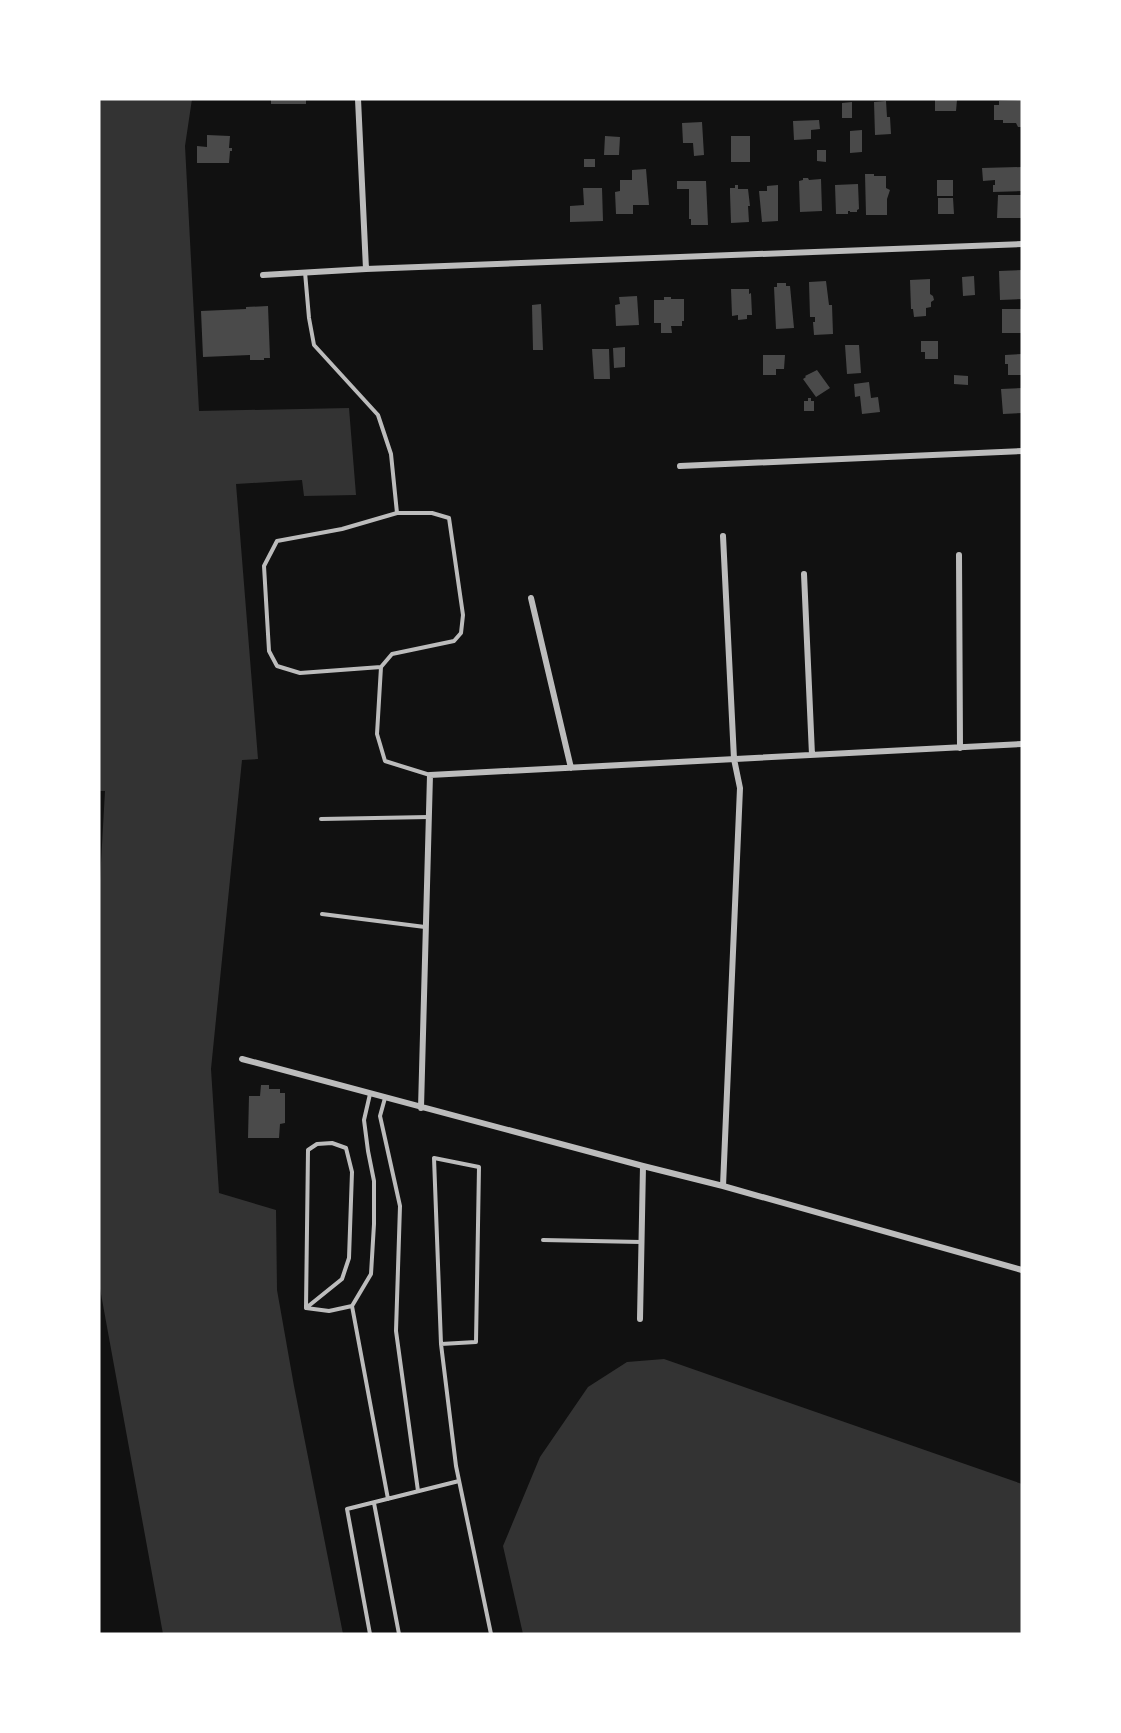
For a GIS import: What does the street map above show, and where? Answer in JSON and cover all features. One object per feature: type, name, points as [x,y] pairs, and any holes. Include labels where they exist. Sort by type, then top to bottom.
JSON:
[{"type":"street","points":[[358,99],[366,269]]},
{"type":"street","points":[[263,276],[366,269],[1022,244]]},
{"type":"street","points":[[680,466],[1022,451]]},
{"type":"street","points":[[723,536],[734,759],[740,788],[723,1186]]},
{"type":"street","points":[[959,555],[960,748]]},
{"type":"street","points":[[804,574],[812,755]]},
{"type":"street","points":[[531,598],[571,768]]},
{"type":"street","points":[[421,1108],[430,776],[1022,744]]},
{"type":"street","points":[[242,1059],[723,1186],[1022,1270]]},
{"type":"street","points":[[640,1319],[643,1166]]},
{"type":"lane","points":[[305,272],[314,345],[378,415],[391,454],[397,513]]},
{"type":"lane","points":[[381,667],[300,673],[277,666],[269,651],[264,566],[277,541],[342,529],[397,513],[432,513],[448,518],[463,615],[462,633],[454,641],[392,654],[381,667],[377,734],[385,761],[430,776]]},
{"type":"lane","points":[[321,819],[429,817]]},
{"type":"lane","points":[[322,914],[426,928]]},
{"type":"lane","points":[[370,1094],[364,1120],[374,1181],[371,1274],[352,1306],[388,1499]]},
{"type":"lane","points":[[385,1098],[380,1116],[400,1206],[396,1331],[418,1491]]},
{"type":"lane","points":[[332,1143],[346,1148],[352,1172],[349,1258],[342,1279],[306,1308],[308,1150],[316,1144],[332,1143]]},
{"type":"lane","points":[[441,1344],[476,1342],[478,1167],[434,1158],[441,1344],[459,1481],[490,1634]]},
{"type":"lane","points":[[543,1240],[641,1242]]},
{"type":"lane","points":[[306,1308],[329,1311],[352,1306]]},
{"type":"lane","points":[[370,1634],[347,1509],[459,1481]]},
{"type":"lane","points":[[374,1503],[399,1634]]},
{"type":"shaded area","points":[[99,99],[192,99],[185,146],[199,411],[349,408],[356,495],[304,496],[302,480],[236,484],[258,759],[242,760],[211,1069],[219,1193],[276,1210],[277,1290],[343,1634],[163,1634],[99,1283],[99,898],[105,791],[99,791]]},
{"type":"shaded area","points":[[664,1359],[1022,1484],[1022,1634],[523,1634],[503,1546],[540,1457],[588,1387],[627,1362]]},
{"type":"building","points":[[271,99],[306,99],[306,104],[271,104]]},
{"type":"building","points":[[935,99],[957,100],[956,111],[935,111]]},
{"type":"building","points":[[1022,100],[1022,127],[1018,127],[1016,123],[994,120],[994,105],[999,105],[999,101]]},
{"type":"building","points":[[886,101],[891,134],[875,135],[874,102]]},
{"type":"building","points":[[852,102],[852,118],[842,118],[842,103]]},
{"type":"building","points":[[819,120],[820,129],[811,130],[811,139],[794,140],[793,121]]},
{"type":"building","points":[[702,122],[704,155],[694,156],[693,143],[683,143],[682,123]]},
{"type":"building","points":[[862,130],[862,152],[850,153],[850,131]]},
{"type":"building","points":[[207,135],[230,136],[229,148],[232,148],[232,151],[230,151],[229,163],[197,163],[197,146],[207,147]]},
{"type":"building","points":[[605,136],[620,137],[619,155],[604,155]]},
{"type":"building","points":[[731,136],[750,136],[750,162],[731,162]]},
{"type":"building","points":[[817,150],[826,150],[826,162],[817,161]]},
{"type":"building","points":[[584,159],[595,159],[595,167],[584,167]]},
{"type":"building","points":[[1022,167],[1022,191],[993,192],[995,180],[983,181],[982,168]]},
{"type":"building","points":[[646,169],[649,205],[633,205],[633,214],[616,214],[615,192],[620,191],[620,180],[632,180],[632,170]]},
{"type":"building","points":[[865,174],[886,176],[886,188],[890,190],[887,199],[887,215],[866,215]]},
{"type":"building","points":[[803,178],[821,179],[822,211],[800,212],[799,181]]},
{"type":"building","points":[[937,180],[953,180],[953,196],[937,196]]},
{"type":"building","points":[[677,181],[706,181],[708,225],[691,225],[689,189],[677,189]]},
{"type":"building","points":[[858,184],[859,209],[857,212],[848,211],[848,214],[836,214],[835,185]]},
{"type":"building","points":[[735,185],[738,185],[738,189],[748,189],[749,222],[731,223],[730,188],[735,188]]},
{"type":"building","points":[[778,185],[778,221],[762,222],[759,191],[767,191],[767,186]]},
{"type":"building","points":[[583,188],[602,188],[603,221],[570,222],[570,206],[584,205]]},
{"type":"building","points":[[998,195],[1022,195],[1022,218],[997,218]]},
{"type":"building","points":[[938,198],[953,198],[954,214],[938,214]]},
{"type":"building","points":[[1022,270],[1022,299],[1000,300],[999,271]]},
{"type":"building","points":[[974,276],[975,295],[963,296],[962,277]]},
{"type":"building","points":[[930,279],[930,294],[934,300],[931,302],[931,307],[926,308],[926,316],[914,317],[913,309],[911,309],[910,280]]},
{"type":"building","points":[[826,281],[829,305],[832,305],[833,334],[814,335],[815,317],[810,317],[809,282]]},
{"type":"building","points":[[777,283],[786,283],[786,286],[790,286],[794,328],[776,329],[774,287],[777,287]]},
{"type":"building","points":[[731,289],[749,289],[752,315],[747,315],[747,319],[738,320],[738,315],[732,316]]},
{"type":"building","points":[[637,296],[639,325],[616,326],[615,305],[620,304],[619,297]]},
{"type":"building","points":[[664,297],[684,299],[684,321],[682,321],[682,326],[671,326],[672,333],[661,333],[661,323],[654,323],[654,300],[664,300]]},
{"type":"building","points":[[541,304],[543,350],[533,350],[532,305]]},
{"type":"building","points":[[268,306],[270,358],[250,360],[250,355],[203,357],[201,311]]},
{"type":"building","points":[[1002,309],[1022,309],[1022,333],[1002,333]]},
{"type":"building","points":[[921,341],[938,341],[938,359],[925,359],[925,352],[921,352]]},
{"type":"building","points":[[845,345],[859,345],[861,373],[847,374]]},
{"type":"building","points":[[625,347],[625,367],[614,368],[613,348]]},
{"type":"building","points":[[592,349],[609,349],[610,379],[594,379]]},
{"type":"building","points":[[1022,354],[1022,375],[1008,375],[1005,355]]},
{"type":"building","points":[[763,355],[785,355],[784,369],[776,369],[776,375],[763,375]]},
{"type":"building","points":[[817,370],[830,388],[816,397],[803,379]]},
{"type":"building","points":[[954,375],[968,376],[968,385],[954,384]]},
{"type":"building","points":[[869,382],[871,398],[878,397],[880,412],[862,414],[860,396],[855,397],[854,384]]},
{"type":"building","points":[[1022,388],[1022,413],[1003,414],[1001,389]]},
{"type":"building","points":[[808,398],[814,401],[814,411],[804,411],[804,401],[808,401]]},
{"type":"building","points":[[261,1085],[269,1085],[269,1089],[280,1089],[280,1093],[285,1093],[285,1123],[280,1124],[279,1138],[248,1138],[249,1096],[260,1096]]}]
